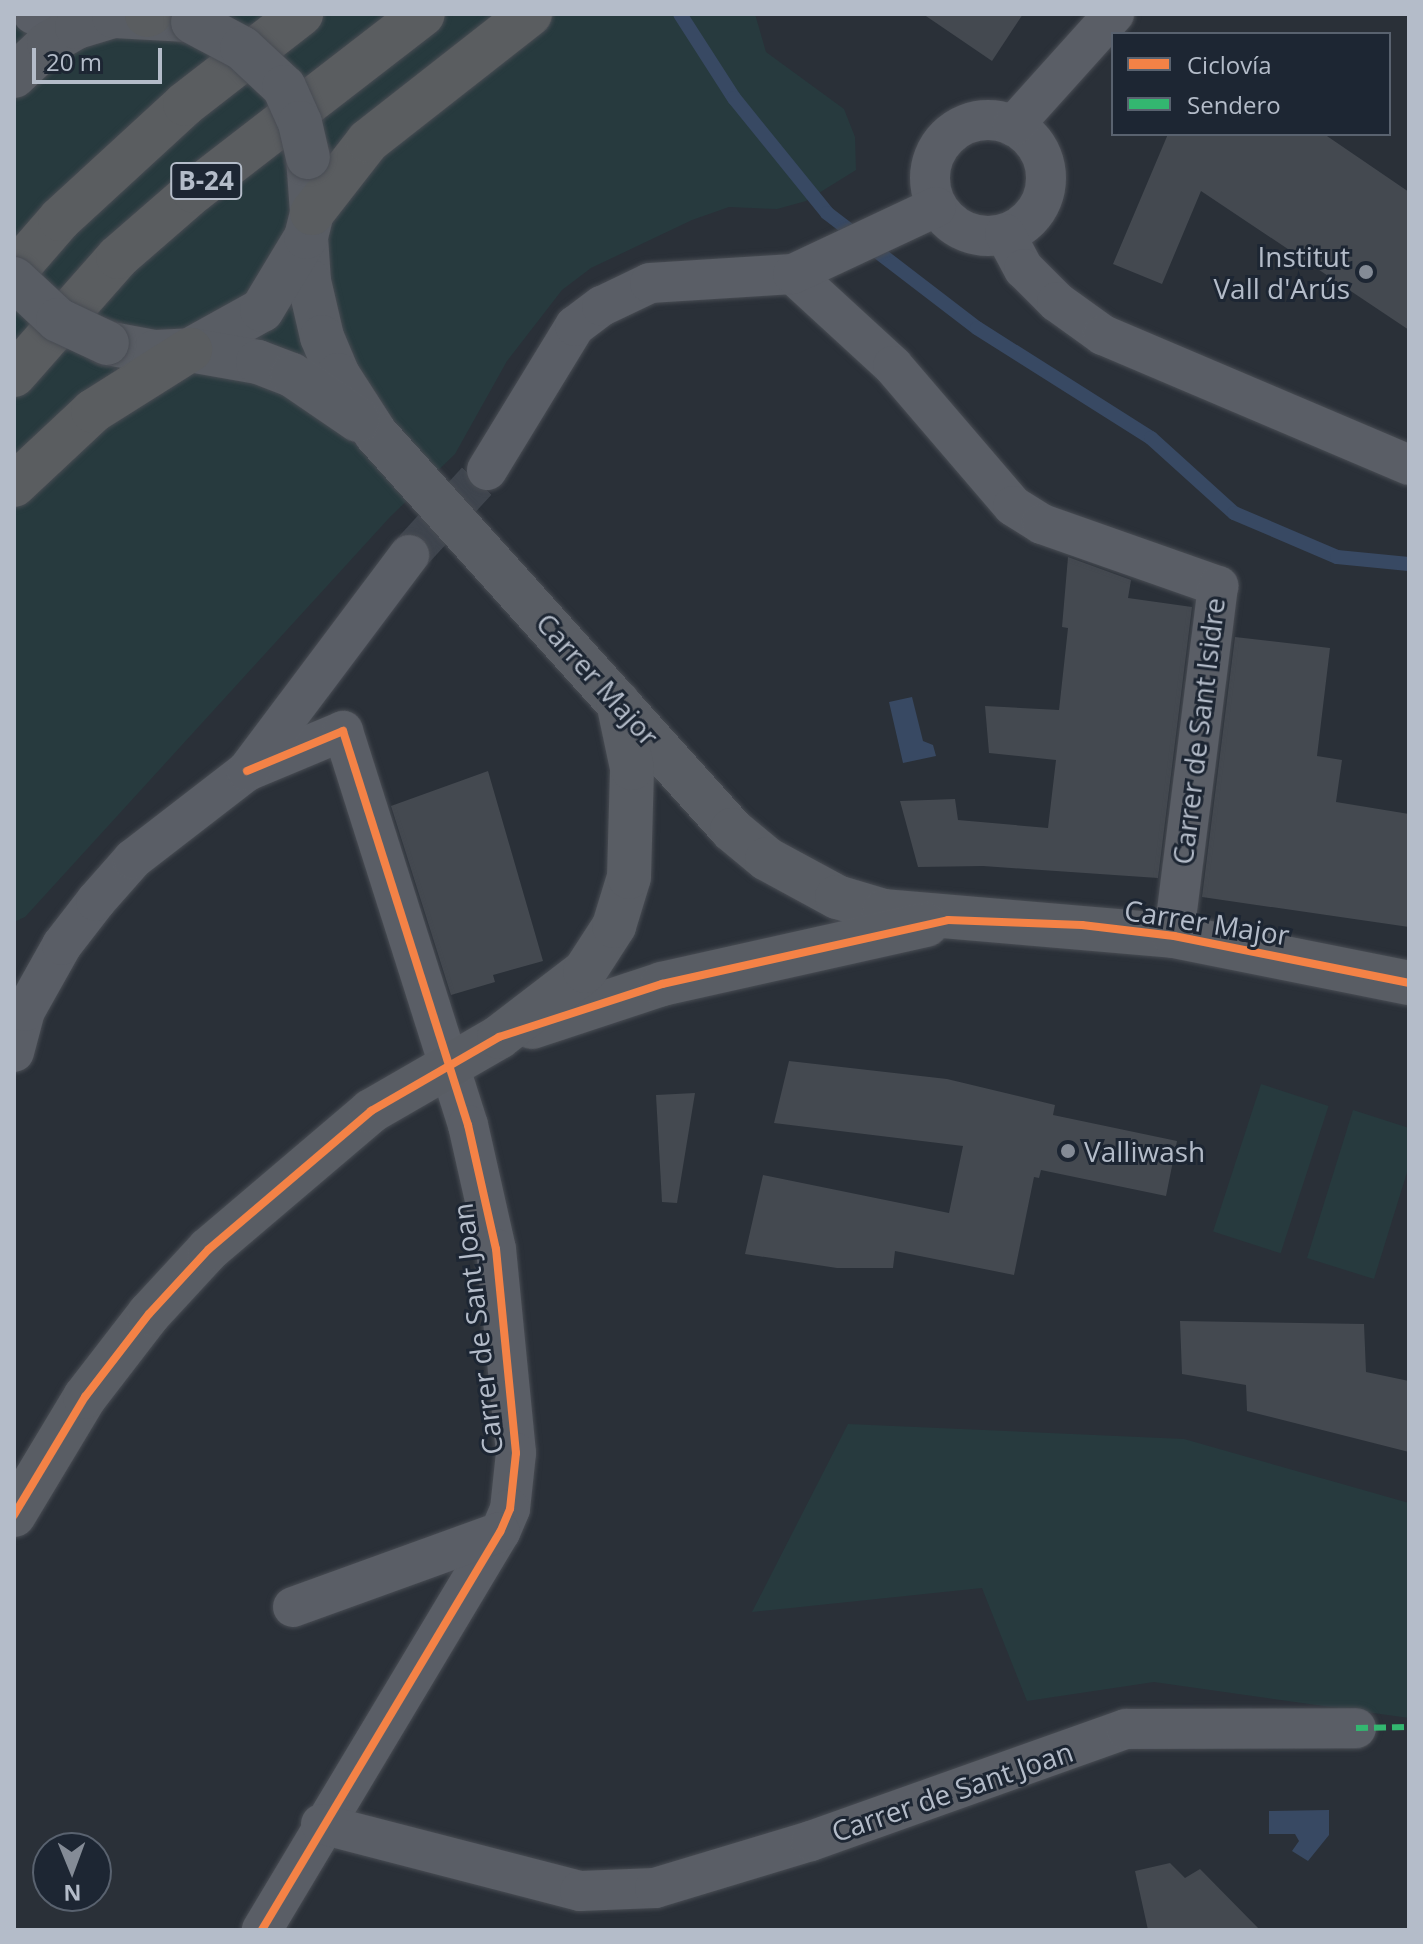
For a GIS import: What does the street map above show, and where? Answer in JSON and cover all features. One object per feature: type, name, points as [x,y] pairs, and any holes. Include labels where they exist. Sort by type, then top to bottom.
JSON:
[{"type":"highway","name":"B-24","points":[[14,272],[60,219],[185,104],[301,14]]},
{"type":"highway","name":"B-24","points":[[14,375],[129,248],[423,14]]},
{"type":"highway","points":[[309,225],[368,141],[530,14]]},
{"type":"highway","points":[[14,485],[93,411],[190,350]]},
{"type":"street","points":[[33,14],[77,27]]},
{"type":"street","points":[[1013,126],[1114,14]]},
{"type":"street","name":"Carrer Major","points":[[14,76],[49,43],[77,27],[114,16],[148,15],[193,22],[242,48],[284,87],[300,123],[308,157],[309,281],[322,337],[338,375],[376,434],[732,830],[767,859],[837,897],[884,911],[948,920],[1082,925],[1174,936],[1409,983]]},
{"type":"street","points":[[487,470],[575,326],[602,306],[650,283],[804,270],[919,215],[962,232],[1005,234],[1025,223],[1044,193],[1046,170],[1039,151],[1013,126],[980,120],[960,126],[938,147],[919,215]]},
{"type":"street","points":[[190,350],[262,310],[309,225]]},
{"type":"street","points":[[1005,234],[1024,269],[1057,302],[1103,335],[1409,465]]},
{"type":"street","name":"Carrer de Sant Isidre","points":[[804,270],[893,366],[1013,506],[1042,524],[1218,586],[1174,936]]},
{"type":"street","name":"Carrer Major","points":[[14,279],[58,320],[107,343],[155,352],[190,350],[258,362],[292,375],[376,434]]},
{"type":"street","points":[[14,1052],[40,985],[62,945],[96,901],[133,859],[247,771],[409,555]]},
{"type":"street","points":[[14,1515],[85,1397],[149,1314],[209,1249],[371,1111],[499,1037],[585,971],[604,946],[623,902],[634,805],[618,700]]},
{"type":"street","name":"Carrer de Sant Joan","points":[[247,771],[343,731],[450,1063],[496,1249],[516,1453],[510,1509],[500,1532],[321,1824],[262,1930]]},
{"type":"street","points":[[499,1037],[662,984],[948,920]]},
{"type":"street","points":[[293,1607],[500,1532]]},
{"type":"street","name":"Carrer de Sant Joan","points":[[321,1824],[580,1891],[655,1888],[811,1841],[1126,1729],[1356,1728]]},
{"type":"green space","points":[[14,14],[755,14],[766,52],[844,109],[855,137],[856,170],[806,201],[777,209],[729,207],[692,220],[591,268],[562,290],[507,361],[455,454],[390,517],[25,917],[14,922]]},
{"type":"green space","points":[[1261,1084],[1329,1106],[1281,1253],[1213,1231]]},
{"type":"green space","points":[[1353,1110],[1409,1128],[1409,1166],[1374,1279],[1307,1258]]},
{"type":"green space","points":[[848,1424],[1184,1439],[1409,1503],[1409,1718],[1154,1682],[1027,1701],[982,1588],[752,1612]]},
{"type":"water","points":[[912,697],[923,741],[933,745],[936,756],[903,763],[889,702]]},
{"type":"water","points":[[1329,1810],[1329,1835],[1308,1861],[1292,1851],[1299,1841],[1295,1834],[1269,1834],[1269,1811]]},
{"type":"building","points":[[923,14],[1023,14],[992,61]]},
{"type":"building","name":"Institut Vall d'Arús","points":[[1167,136],[1327,136],[1409,192],[1409,330],[1201,191],[1162,284],[1113,264]]},
{"type":"building","points":[[1068,557],[1131,580],[1128,598],[1192,607],[1158,878],[983,866],[918,867],[900,801],[955,799],[958,820],[1048,828],[1056,760],[989,753],[985,706],[1059,710],[1068,628],[1062,627]]},
{"type":"building","points":[[1235,637],[1330,648],[1317,756],[1342,760],[1336,802],[1409,814],[1409,927],[1202,897]]},
{"type":"building","points":[[488,771],[543,961],[493,975],[495,982],[451,995],[391,806]]},
{"type":"building","points":[[789,1061],[947,1079],[1055,1105],[1053,1115],[1177,1141],[1166,1196],[1041,1170],[1039,1178],[1034,1177],[1014,1275],[895,1251],[893,1268],[837,1268],[745,1254],[763,1175],[949,1213],[963,1146],[774,1123]]},
{"type":"building","points":[[695,1093],[677,1203],[662,1202],[656,1095]]},
{"type":"building","points":[[1180,1321],[1364,1324],[1366,1372],[1409,1381],[1409,1452],[1247,1411],[1246,1385],[1182,1374]]},
{"type":"building","points":[[1170,1863],[1185,1878],[1200,1869],[1260,1930],[1148,1930],[1135,1871]]},
{"type":"waterway","points":[[680,14],[734,98],[827,213],[977,328],[1151,438],[1234,513],[1337,557],[1409,564]]},
{"type":"tunnel","points":[[409,555],[487,470]]},
{"type":"marked path","points":[[1356,1728],[1409,1727]]},
{"type":"cycle path","points":[[247,771],[343,731],[468,1125],[496,1249],[516,1453],[510,1509],[500,1532],[262,1930]]},
{"type":"cycle path","points":[[14,1515],[85,1397],[149,1314],[209,1249],[371,1111],[499,1037],[662,984],[948,920],[1082,925],[1174,936],[1409,983]]},
{"type":"place","name":"Institut Vall d'Arús","points":[[1366,272]]},
{"type":"place","name":"Valliwash","points":[[1068,1151]]}]
